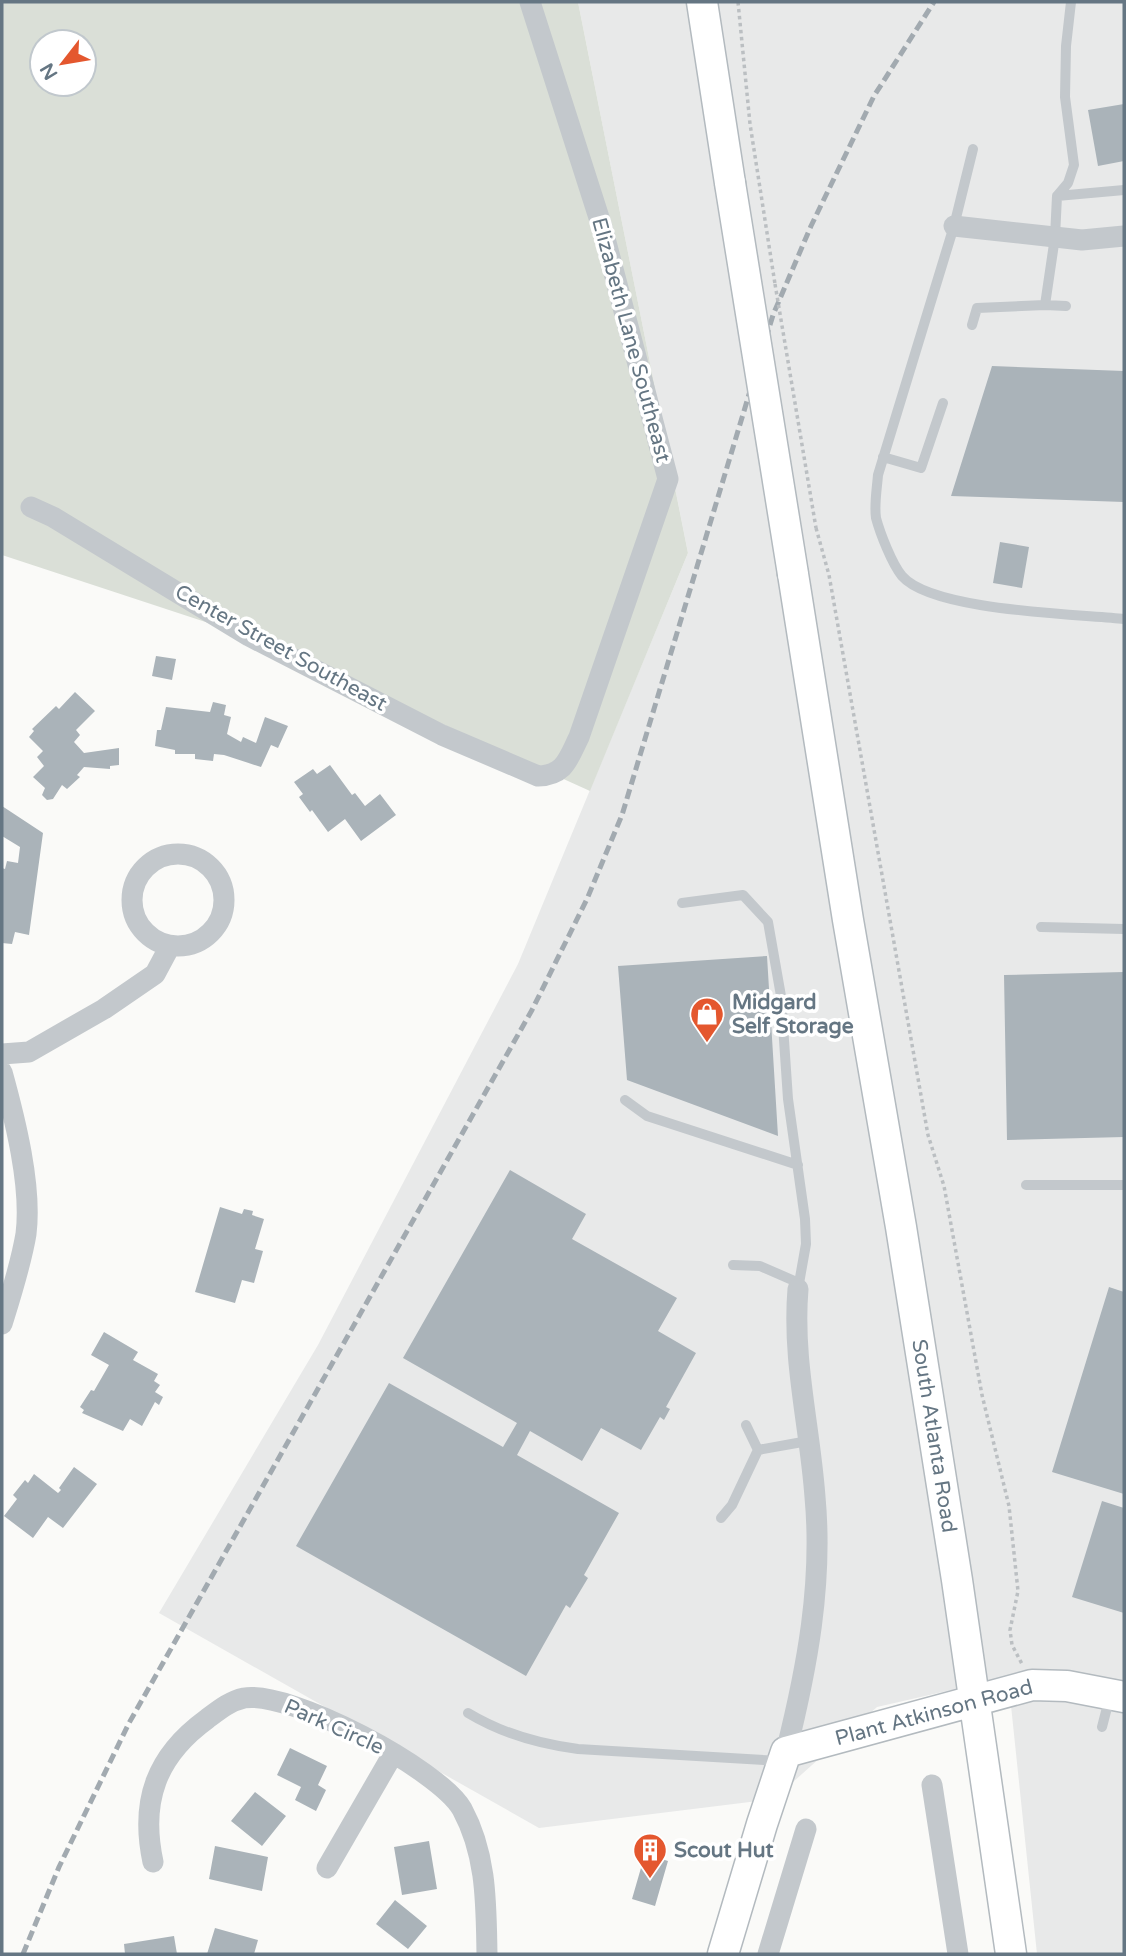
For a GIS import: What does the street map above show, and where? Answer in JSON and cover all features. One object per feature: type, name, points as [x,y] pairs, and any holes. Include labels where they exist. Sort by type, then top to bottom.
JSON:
[{"type":"main road","name":"South Atlanta Road","points":[[702,2],[848,920],[901,1227],[1012,1954]]},
{"type":"main road","name":"Plant Atkinson Road","points":[[785,1757],[1032,1685],[1067,1686],[1117,1695]]},
{"type":"main road","points":[[723,1954],[761,1824],[785,1757]]},
{"type":"street","name":"Elizabeth Lane Southeast","points":[[530,2],[602,227],[668,479],[579,737],[559,771],[550,776],[538,776]]},
{"type":"street","points":[[954,226],[1082,240],[1124,236]]},
{"type":"street","name":"Center Street Southeast","points":[[31,507],[53,517],[249,636],[442,735],[538,776]]},
{"type":"street","points":[[190,856],[209,867],[220,882],[223,893],[222,911],[214,929],[204,938],[181,946],[170,946],[156,940],[139,925],[132,901],[135,883],[147,866],[162,857],[190,856]]},
{"type":"street","points":[[2,1054],[29,1052],[104,1009],[155,974],[170,946]]},
{"type":"street","points":[[2,1072],[14,1118],[23,1175],[26,1233],[2,1324]]},
{"type":"street","points":[[785,1757],[806,1665],[816,1585],[818,1536],[797,1354],[795,1320],[799,1286]]},
{"type":"street","name":"Park Circle","points":[[153,1862],[147,1835],[148,1815],[163,1765],[175,1747],[191,1730],[228,1704],[246,1698],[269,1699],[363,1735],[444,1787],[460,1807],[482,1859],[486,1954]]},
{"type":"street","points":[[327,1868],[393,1754]]},
{"type":"street","points":[[932,1785],[958,1954]]},
{"type":"street","points":[[768,1954],[806,1829]]},
{"type":"lane","points":[[1045,305],[1055,237],[1057,195],[1068,183],[1074,165],[1065,97],[1066,46],[1071,2]]},
{"type":"lane","points":[[973,149],[954,226],[878,475],[876,516],[886,545],[903,577],[932,594],[962,603],[1124,619]]},
{"type":"lane","points":[[1057,195],[1124,190]]},
{"type":"lane","points":[[972,325],[977,307],[1066,306]]},
{"type":"lane","points":[[883,457],[921,468],[943,402]]},
{"type":"lane","points":[[682,903],[743,895],[768,922],[780,996],[788,1099],[806,1244],[799,1286],[760,1266],[733,1265]]},
{"type":"lane","points":[[1041,927],[1124,929]]},
{"type":"lane","points":[[625,1100],[647,1116],[798,1165]]},
{"type":"lane","points":[[1026,1185],[1124,1185]]},
{"type":"lane","points":[[746,1425],[758,1450]]},
{"type":"lane","points":[[758,1450],[808,1441]]},
{"type":"lane","points":[[721,1518],[732,1505],[758,1450]]},
{"type":"lane","points":[[1102,1727],[1117,1695]]},
{"type":"lane","points":[[468,1713],[489,1726],[545,1745],[578,1749],[785,1757]]},
{"type":"path","points":[[738,2],[750,124],[816,528],[829,575],[928,1135],[944,1186],[982,1395],[1009,1506],[1018,1591],[1010,1630],[1013,1645],[1032,1685]]},
{"type":"shaded area","points":[[2,2],[578,2],[688,553],[590,791],[248,636],[2,555]]},
{"type":"shaded area","points":[[578,2],[1124,2],[1124,1954],[1037,1954],[1008,1677],[877,1707],[774,1799],[539,1828],[159,1613],[318,1345],[518,964],[688,553]]},
{"type":"building","points":[[1124,104],[1124,161],[1098,166],[1088,110]]},
{"type":"building","points":[[992,366],[1124,371],[1124,502],[951,496]]},
{"type":"building","points":[[1000,542],[1029,547],[1022,588],[993,583]]},
{"type":"building","points":[[156,656],[176,659],[172,680],[152,676]]},
{"type":"building","points":[[75,692],[95,711],[76,730],[80,735],[74,742],[84,753],[119,748],[119,765],[110,766],[110,769],[84,767],[77,775],[80,777],[67,789],[62,785],[53,799],[47,800],[42,795],[45,788],[33,777],[44,766],[37,757],[43,751],[29,737],[34,731],[32,729],[56,706],[59,709]]},
{"type":"building","points":[[213,702],[226,705],[224,715],[231,717],[227,734],[241,742],[243,737],[256,743],[265,717],[288,726],[278,748],[271,745],[261,767],[224,755],[214,754],[213,761],[195,759],[195,754],[175,754],[175,750],[155,746],[157,730],[161,730],[166,707],[210,712]]},
{"type":"building","points":[[330,765],[352,795],[355,793],[365,806],[380,794],[396,815],[361,841],[345,819],[328,832],[299,797],[303,794],[294,782],[313,769],[317,774]]},
{"type":"building","points":[[2,806],[43,833],[29,935],[15,932],[12,944],[2,943],[2,868],[5,869],[7,861],[18,863],[20,847],[2,836]]},
{"type":"building","points":[[767,956],[778,1136],[627,1080],[618,966]]},
{"type":"building","points":[[1124,972],[1124,1137],[1007,1140],[1004,975]]},
{"type":"building","points":[[510,1170],[586,1214],[572,1239],[677,1298],[658,1331],[696,1353],[666,1407],[670,1409],[664,1420],[660,1417],[641,1450],[601,1428],[582,1461],[530,1431],[517,1455],[619,1513],[584,1575],[588,1578],[570,1608],[566,1605],[526,1676],[296,1546],[389,1383],[503,1447],[517,1423],[403,1358]]},
{"type":"building","points":[[220,1207],[242,1214],[244,1209],[253,1211],[252,1215],[264,1219],[255,1249],[263,1251],[254,1283],[242,1280],[235,1303],[195,1292]]},
{"type":"building","points":[[1109,1287],[1124,1292],[1124,1494],[1052,1472]]},
{"type":"building","points":[[104,1332],[138,1352],[133,1360],[158,1374],[154,1381],[160,1385],[155,1392],[163,1397],[159,1405],[155,1402],[142,1426],[130,1419],[123,1431],[82,1413],[84,1410],[80,1407],[91,1390],[94,1391],[109,1365],[91,1355]]},
{"type":"building","points":[[74,1467],[97,1484],[63,1528],[48,1517],[33,1538],[4,1516],[17,1499],[13,1495],[25,1480],[28,1483],[34,1474],[58,1493]]},
{"type":"building","points":[[1102,1501],[1124,1508],[1124,1613],[1072,1597]]},
{"type":"building","points":[[290,1748],[327,1766],[318,1785],[326,1790],[316,1811],[295,1800],[301,1787],[277,1775]]},
{"type":"building","points":[[255,1792],[286,1816],[262,1846],[231,1821]]},
{"type":"building","points":[[429,1841],[437,1889],[402,1895],[394,1847]]},
{"type":"building","points":[[215,1846],[268,1857],[262,1891],[209,1879]]},
{"type":"building","name":"Scout Hut","points":[[645,1854],[668,1861],[655,1906],[632,1899]]},
{"type":"building","points":[[395,1900],[427,1926],[408,1949],[376,1924]]},
{"type":"building","points":[[215,1928],[258,1940],[254,1954],[207,1954]]},
{"type":"building","points":[[174,1936],[177,1954],[125,1954],[124,1944]]},
{"type":"railway","points":[[23,1954],[59,1867],[129,1723],[532,1010],[587,899],[622,815],[773,315],[811,226],[874,96],[934,2]]},
{"type":"place","name":"Midgard Self Storage","points":[[707,1044]]},
{"type":"place","name":"Scout Hut","points":[[650,1880]]}]
